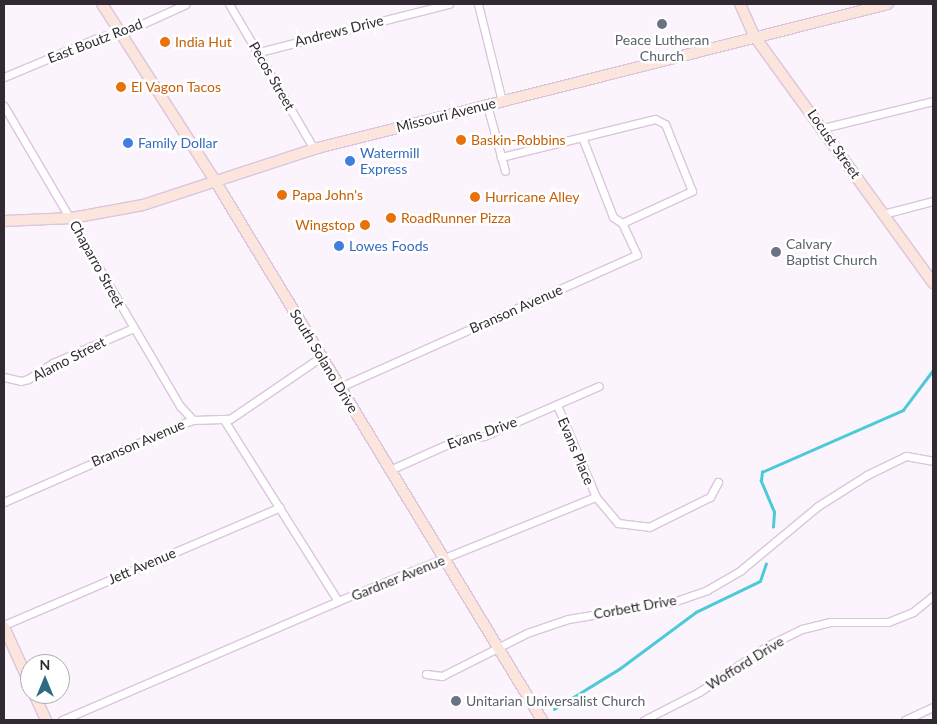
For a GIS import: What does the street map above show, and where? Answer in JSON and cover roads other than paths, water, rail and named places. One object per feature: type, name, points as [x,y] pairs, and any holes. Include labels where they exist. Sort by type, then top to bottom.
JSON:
[{"type":"street","name":"South Solano Drive","points":[[102,4],[214,179],[321,357],[392,469],[443,560],[499,646],[542,720]]},
{"type":"street","name":"East Boutz Road","points":[[4,77],[102,36],[120,34],[186,4]]},
{"type":"street","name":"Pecos Street","points":[[229,4],[259,52],[314,149]]},
{"type":"street","name":"Andrews Drive","points":[[259,52],[449,4]]},
{"type":"street","points":[[478,4],[502,101]]},
{"type":"street","name":"Locust Street","points":[[740,4],[755,37],[823,128],[933,282]]},
{"type":"street","name":"Missouri Avenue","points":[[4,221],[72,218],[143,205],[214,179],[314,149],[888,4]]},
{"type":"street","points":[[823,128],[933,101]]},
{"type":"street","points":[[487,105],[505,171]]},
{"type":"street","name":"Chaparro Street","points":[[4,106],[72,218],[133,328],[180,406],[193,420]]},
{"type":"street","points":[[501,157],[582,137],[655,119],[665,124],[692,191],[622,222],[613,217],[582,137]]},
{"type":"street","points":[[884,214],[933,201]]},
{"type":"street","name":"Branson Avenue","points":[[340,387],[636,255],[622,222]]},
{"type":"street","name":"Alamo Street","points":[[4,377],[20,381],[28,379],[53,363],[133,328]]},
{"type":"street","name":"Branson Avenue","points":[[4,502],[193,420],[224,420],[237,416],[304,366],[321,357]]},
{"type":"street","name":"Evans Drive","points":[[392,469],[459,439],[484,436],[599,386]]},
{"type":"street","name":"Evans Place","points":[[557,405],[596,497]]},
{"type":"street","points":[[224,420],[338,601]]},
{"type":"street","name":"Corbett Drive","points":[[426,674],[442,676],[499,646],[568,619],[673,602],[706,590],[741,570],[818,506],[867,475],[906,456],[933,461]]},
{"type":"street","points":[[596,497],[618,523],[649,527],[710,497],[718,482]]},
{"type":"street","name":"Gardner Avenue","points":[[62,720],[338,601],[596,497]]},
{"type":"street","name":"Jett Avenue","points":[[4,626],[280,508]]},
{"type":"street","name":"Wofford Drive","points":[[644,720],[699,692],[767,646],[802,629],[830,622],[888,622],[913,612],[933,596]]},
{"type":"street","points":[[4,626],[20,662]]},
{"type":"street","points":[[39,704],[46,720]]},
{"type":"street","points":[[905,720],[933,707]]},
{"type":"waterway","points":[[773,527],[774,512],[761,481],[762,472],[903,410],[933,370]]},
{"type":"waterway","points":[[554,709],[619,669],[696,612],[760,581],[766,564]]},
{"type":"place","name":"Peace Lutheran Church","points":[[662,24]]},
{"type":"place","name":"India Hut","points":[[165,42]]},
{"type":"place","name":"El Vagon Tacos","points":[[121,87]]},
{"type":"place","name":"Baskin-Robbins","points":[[461,140]]},
{"type":"place","name":"Family Dollar","points":[[128,143]]},
{"type":"place","name":"Watermill Express","points":[[350,161]]},
{"type":"place","name":"Papa John's","points":[[282,195]]},
{"type":"place","name":"Hurricane Alley","points":[[475,197]]},
{"type":"place","name":"RoadRunner Pizza","points":[[391,218]]},
{"type":"place","name":"Wingstop","points":[[365,225]]},
{"type":"place","name":"Lowes Foods","points":[[339,246]]},
{"type":"place","name":"Calvary Baptist Church","points":[[776,252]]},
{"type":"place","name":"Unitarian Universalist Church","points":[[456,701]]}]
